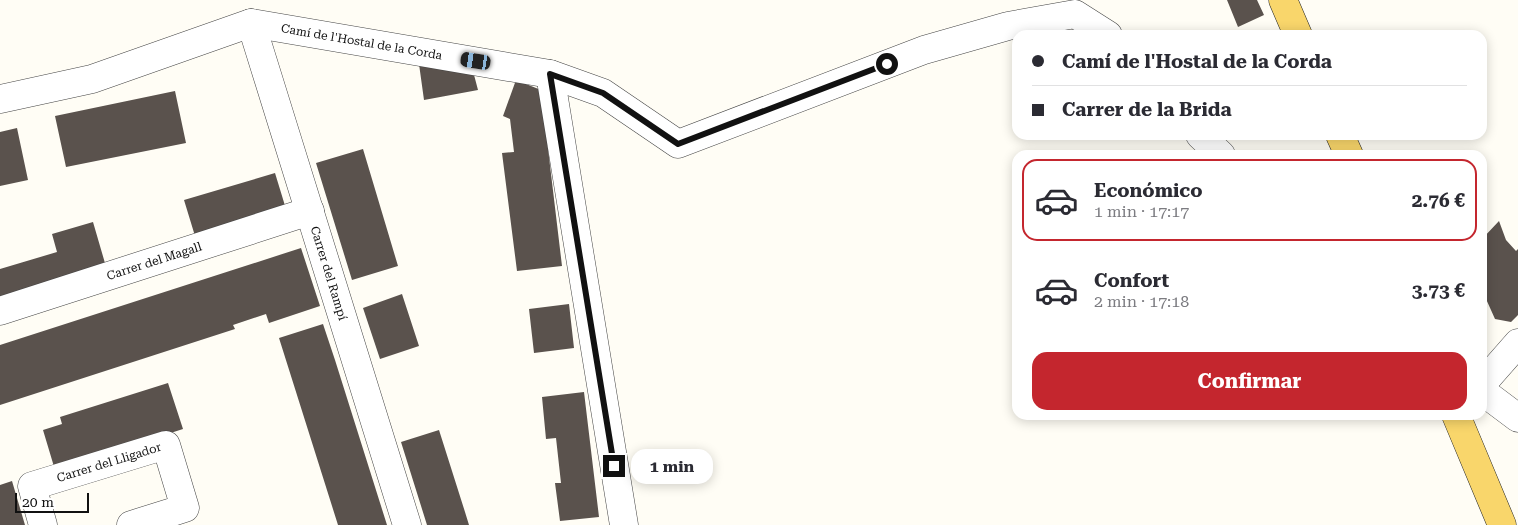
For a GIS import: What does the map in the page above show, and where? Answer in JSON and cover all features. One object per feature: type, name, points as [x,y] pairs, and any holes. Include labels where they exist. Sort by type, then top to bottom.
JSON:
[{"type":"main road","points":[[1283,0],[1296,30]]},
{"type":"main road","points":[[1458,420],[1502,525]]},
{"type":"street","name":"Camí de l'Hostal de la Corda","points":[[0,99],[92,79],[252,23],[550,74],[603,93],[678,144],[924,50],[1008,26],[1075,14],[1100,30]]},
{"type":"street","name":"Carrer del Rampí","points":[[252,23],[407,525]]},
{"type":"street","points":[[550,74],[624,525]]},
{"type":"street","points":[[1206,140],[1216,150]]},
{"type":"street","name":"Carrer del Magall","points":[[0,311],[310,211]]},
{"type":"street","points":[[1487,378],[1518,343]]},
{"type":"street","points":[[1487,395],[1518,418]]},
{"type":"street","name":"Carrer del Lligador","points":[[44,525],[32,486],[166,445],[185,508],[131,525]]},
{"type":"building","points":[[1227,0],[1257,0],[1264,15],[1238,27]]},
{"type":"building","points":[[419,64],[473,71],[478,90],[424,100]]},
{"type":"building","points":[[516,80],[541,90],[562,266],[517,271],[502,153],[514,152],[510,119],[503,116]]},
{"type":"building","points":[[175,91],[186,143],[66,167],[55,116]]},
{"type":"building","points":[[17,128],[28,180],[0,186],[0,132]]},
{"type":"building","points":[[363,149],[398,266],[352,280],[316,163]]},
{"type":"building","points":[[275,173],[286,209],[195,236],[184,200]]},
{"type":"building","points":[[1499,221],[1506,240],[1516,251],[1518,249],[1518,315],[1511,322],[1495,319],[1487,301],[1487,234]]},
{"type":"building","points":[[93,222],[107,270],[0,301],[0,269],[57,252],[52,234]]},
{"type":"building","points":[[301,248],[320,306],[269,323],[266,314],[233,325],[235,329],[0,405],[0,345]]},
{"type":"building","points":[[402,294],[419,346],[380,359],[363,308]]},
{"type":"building","points":[[569,304],[574,348],[534,353],[529,309]]},
{"type":"building","points":[[323,324],[387,525],[338,525],[279,338]]},
{"type":"building","points":[[168,383],[183,429],[55,470],[43,430],[62,424],[60,417]]},
{"type":"building","points":[[584,392],[599,517],[560,521],[555,483],[561,483],[556,438],[546,439],[542,397]]},
{"type":"building","points":[[439,430],[469,525],[427,525],[401,442]]},
{"type":"building","points":[[12,481],[25,525],[0,525],[0,485]]},
{"type":"route","points":[[614,466],[550,74],[603,93],[678,144],[887,64]]}]
